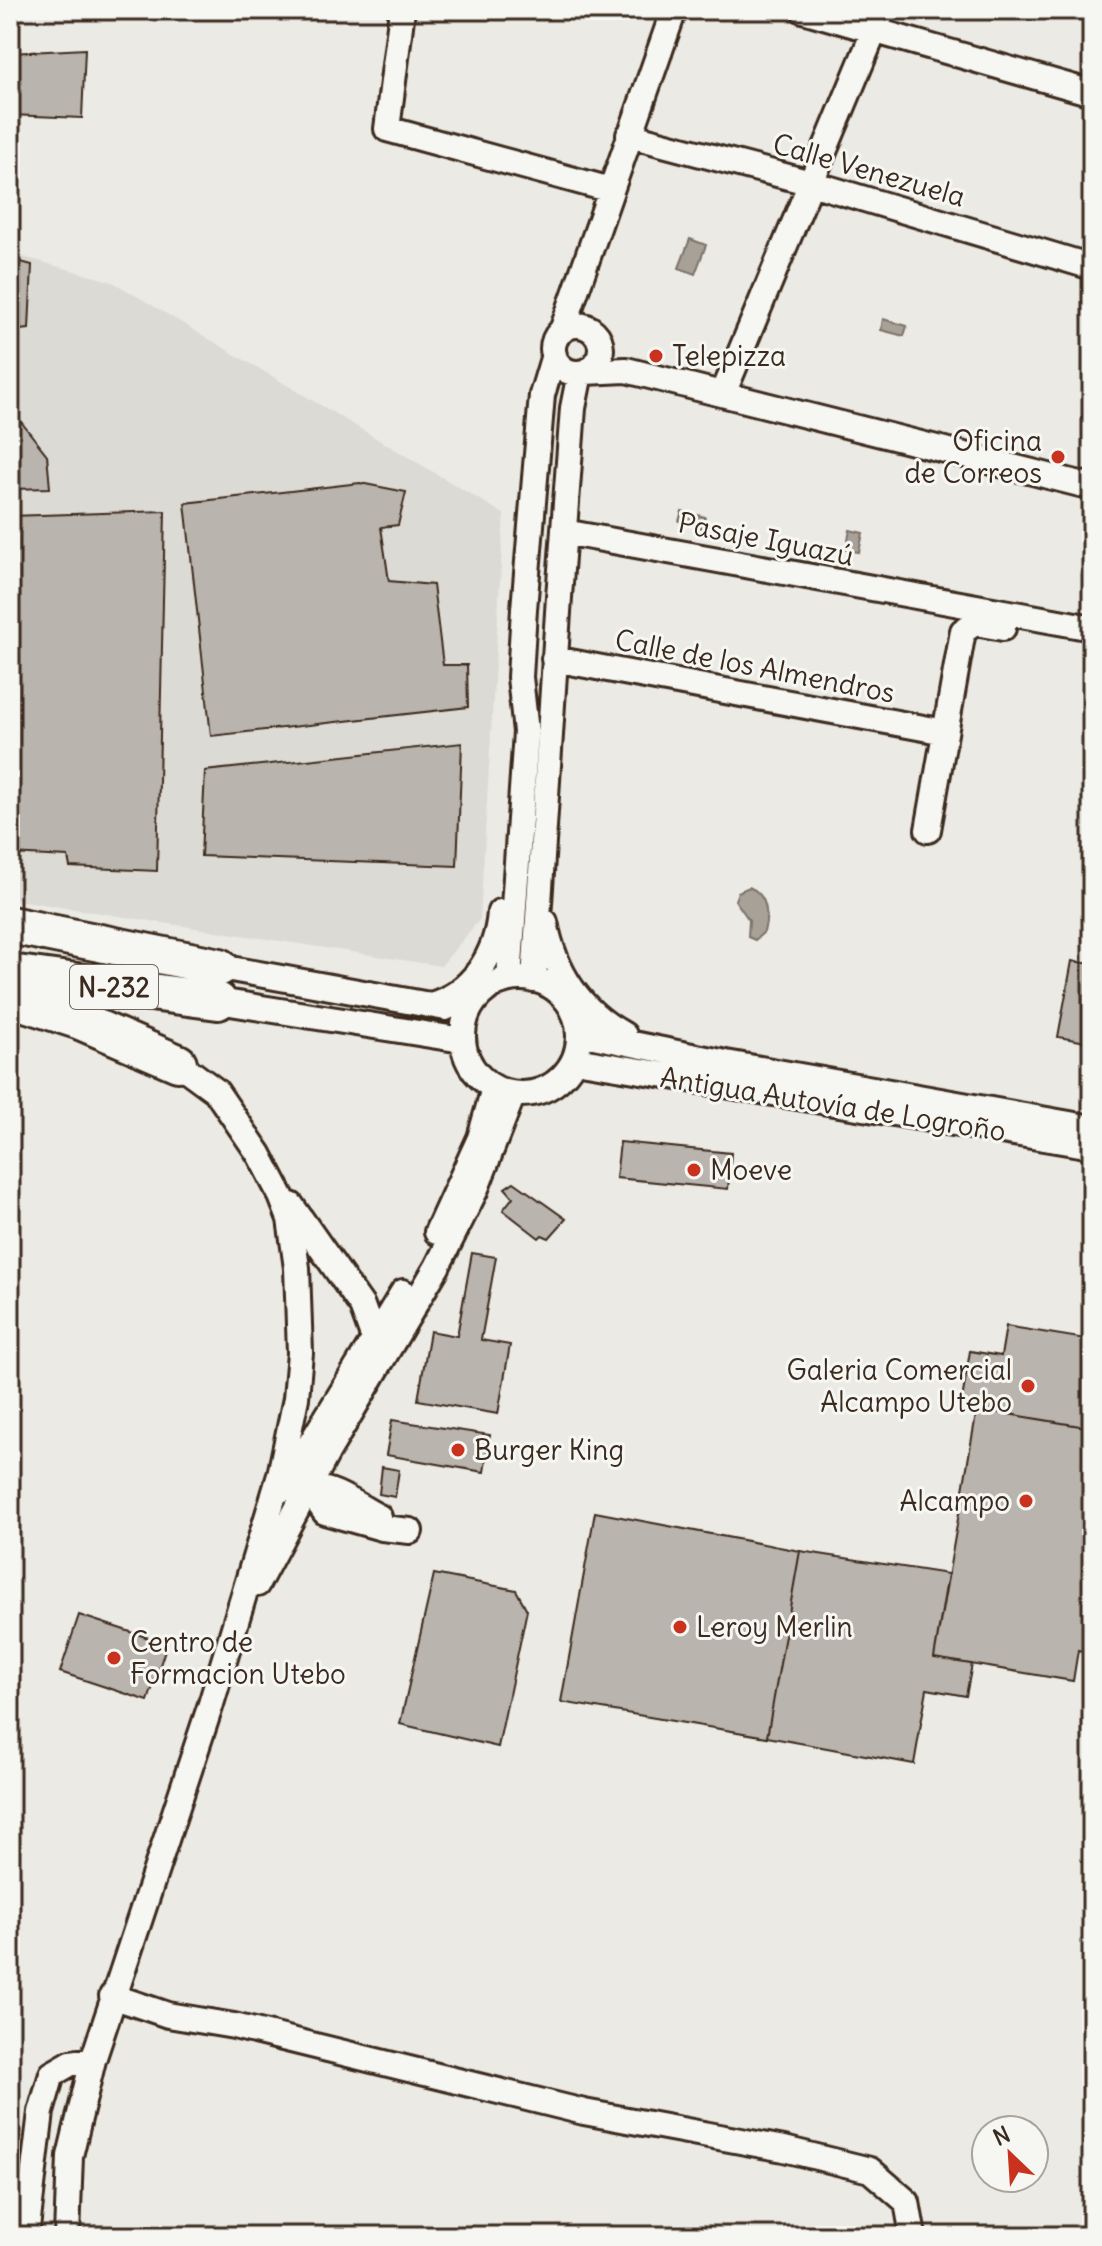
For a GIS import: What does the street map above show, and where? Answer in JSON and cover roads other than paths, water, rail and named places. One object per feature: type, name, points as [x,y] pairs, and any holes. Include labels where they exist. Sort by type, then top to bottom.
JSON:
[{"type":"highway","name":"N-232","points":[[10,925],[169,955],[219,984]]},
{"type":"highway","name":"N-232","points":[[10,973],[219,984]]},
{"type":"highway","points":[[10,998],[78,1020],[178,1063]]},
{"type":"street","points":[[402,10],[387,129],[611,190]]},
{"type":"street","points":[[430,1005],[460,993],[493,949],[499,925],[542,395],[554,355],[554,344],[562,331],[674,10]]},
{"type":"street","points":[[803,10],[879,19],[1092,93]]},
{"type":"street","points":[[723,394],[879,19]]},
{"type":"street","name":"Calle Venezuela","points":[[629,135],[811,183],[1092,267]]},
{"type":"street","points":[[534,980],[573,408],[582,372],[599,360],[579,276]]},
{"type":"street","points":[[562,331],[573,326],[596,338],[626,370]]},
{"type":"street","points":[[554,355],[564,369],[582,372],[626,370],[1092,487]]},
{"type":"street","name":"Pasaje Iguazú","points":[[564,532],[957,606],[1092,628]]},
{"type":"street","points":[[928,830],[963,631],[975,623],[1092,644]]},
{"type":"street","name":"Calle de los Almendros","points":[[554,659],[945,732]]},
{"type":"street","points":[[509,979],[526,732],[520,677]]},
{"type":"street","points":[[540,885],[549,945],[575,995],[599,1019],[648,1046]]},
{"type":"street","points":[[509,979],[534,980],[544,982],[566,999],[579,1023],[575,1060],[564,1076],[549,1087],[532,1094],[503,1091],[472,1068],[462,1040],[468,1012],[487,988],[509,979]]},
{"type":"street","points":[[219,984],[430,1005],[468,1012]]},
{"type":"street","points":[[219,984],[462,1040]]},
{"type":"street","name":"Antigua Autovía de Logroño","points":[[579,1033],[726,1063],[1092,1128]]},
{"type":"street","name":"Antigua Autovía de Logroño","points":[[575,1060],[1092,1146]]},
{"type":"street","points":[[178,1063],[216,1091],[273,1181],[362,1306],[374,1339]]},
{"type":"street","points":[[67,2236],[70,2156],[93,2060],[233,1629],[279,1518],[318,1450],[374,1339],[427,1253],[503,1091]]},
{"type":"street","points":[[279,1518],[307,1489],[318,1450],[437,1267],[475,1191],[503,1091]]},
{"type":"street","points":[[273,1181],[290,1219],[301,1317],[300,1353],[279,1518]]},
{"type":"street","points":[[318,1450],[330,1474],[332,1503]]},
{"type":"street","points":[[307,1489],[332,1503]]},
{"type":"street","points":[[279,1518],[332,1503]]},
{"type":"street","points":[[112,1996],[168,2015],[234,2026],[584,2112],[784,2149],[870,2170],[907,2202],[913,2236]]},
{"type":"street","points":[[26,2236],[41,2112],[52,2074],[71,2063],[93,2060]]},
{"type":"place","name":"Telepizza","points":[[656,356]]},
{"type":"place","name":"Oficina de Correos","points":[[1058,457]]},
{"type":"place","name":"Moeve","points":[[694,1170]]},
{"type":"place","name":"Galeria Comercial Alcampo Utebo","points":[[1028,1386]]},
{"type":"place","name":"Burger King","points":[[458,1450]]},
{"type":"place","name":"Alcampo","points":[[1026,1501]]},
{"type":"place","name":"Leroy Merlin","points":[[680,1627]]},
{"type":"place","name":"Centro de Formacion Utebo","points":[[114,1658]]}]
